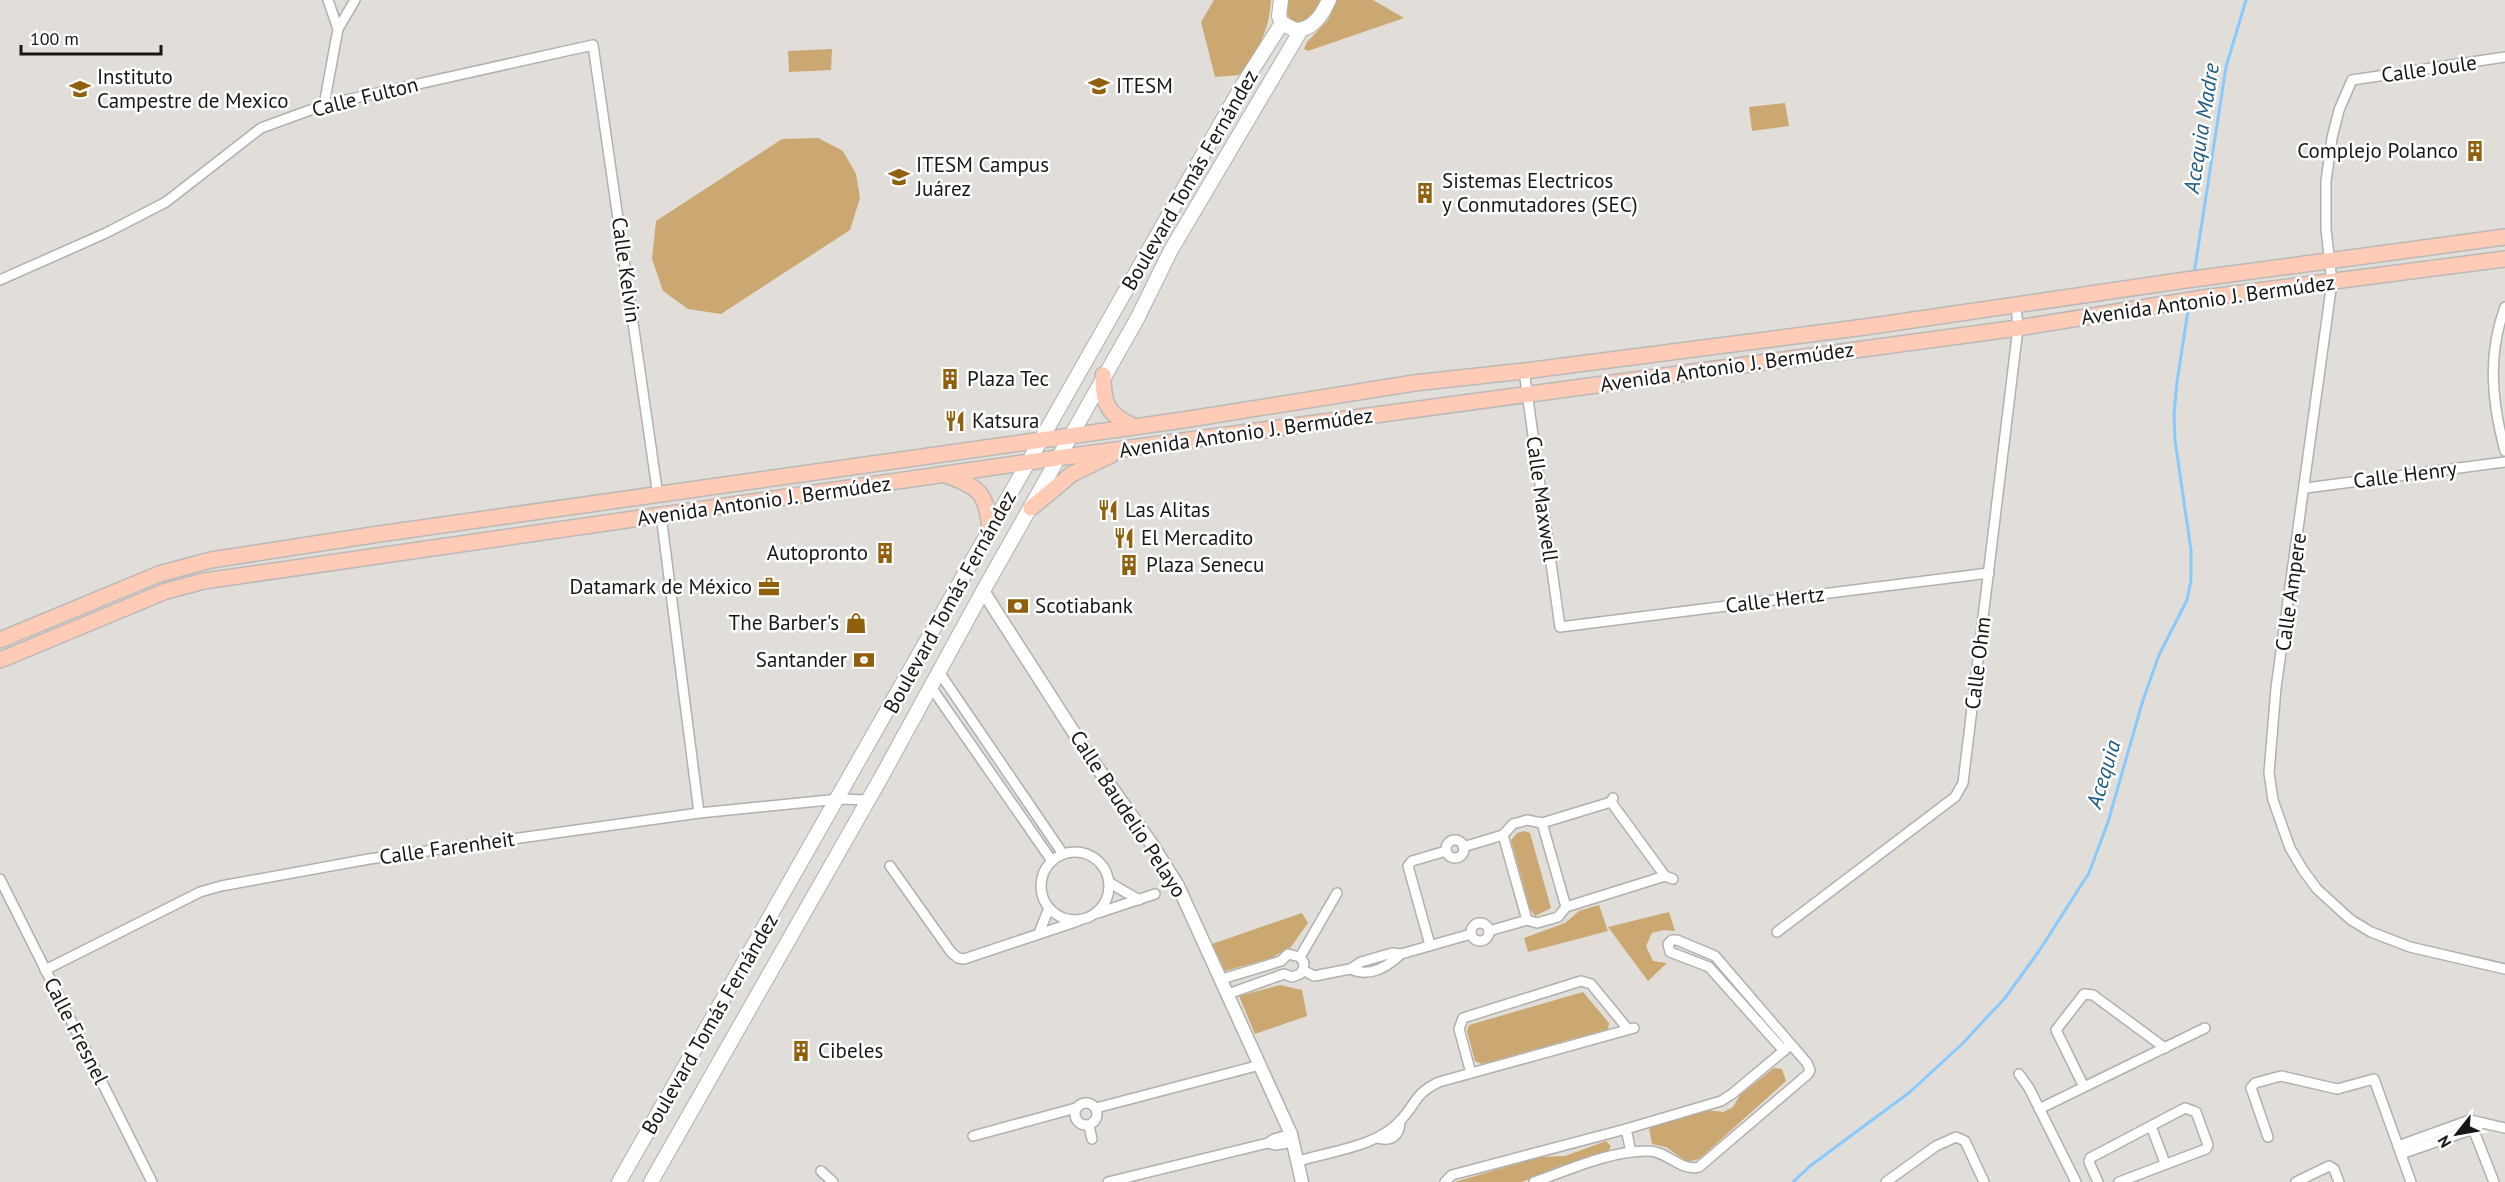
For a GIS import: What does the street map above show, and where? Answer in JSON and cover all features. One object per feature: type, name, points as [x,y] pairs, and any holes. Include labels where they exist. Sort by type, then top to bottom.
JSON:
[{"type":"main road","points":[[1281,0],[1279,16],[1282,23],[1301,30]]},
{"type":"main road","name":"Boulevard Tomás Fernández","points":[[651,1182],[868,800],[1103,375],[1137,319],[1164,264],[1301,30],[1317,20],[1329,0]]},
{"type":"main road","name":"Boulevard Tomás Fernández","points":[[619,1182],[839,799],[1242,86],[1282,23]]},
{"type":"main road","name":"Avenida Antonio J. Bermúdez","points":[[0,640],[137,582],[191,564],[1414,383],[1865,327],[2192,279],[2505,237]]},
{"type":"main road","points":[[1147,254],[1164,264]]},
{"type":"main road","name":"Avenida Antonio J. Bermúdez","points":[[0,660],[178,586],[318,563],[1057,458],[2018,328],[2203,298],[2505,259]]},
{"type":"main road","points":[[1581,362],[1583,386]]},
{"type":"main road","points":[[1103,375],[1103,390],[1108,408],[1118,419],[1133,426]]},
{"type":"main road","points":[[1031,508],[1072,474],[1123,450]]},
{"type":"main road","points":[[946,475],[971,483],[983,497],[990,530]]},
{"type":"main road","points":[[1002,508],[1017,507],[1023,522]]},
{"type":"main road","points":[[318,563],[333,552],[381,544],[387,541],[391,533]]},
{"type":"main road","points":[[40,644],[48,631],[75,615],[79,607]]},
{"type":"main road","points":[[0,647],[27,635],[36,625]]},
{"type":"street","points":[[328,0],[339,29]]},
{"type":"street","points":[[324,105],[339,29],[355,0]]},
{"type":"street","name":"Calle Fulton","points":[[0,280],[106,233],[166,202],[261,128],[324,105],[593,45]]},
{"type":"street","name":"Calle Kelvin","points":[[593,45],[658,496]]},
{"type":"street","name":"Calle Joule","points":[[2352,80],[2505,57]]},
{"type":"street","name":"Calle Ampere","points":[[2352,80],[2339,110],[2332,138],[2326,181],[2326,228],[2332,282],[2306,488],[2276,688],[2269,773],[2273,800],[2290,848],[2317,889],[2351,920],[2371,932],[2410,947],[2505,969]]},
{"type":"street","name":"Calle Ohm","points":[[1777,932],[1955,797],[1960,790],[1965,775],[2018,328],[2016,305]]},
{"type":"street","points":[[2505,307],[2494,347],[2492,373],[2494,406],[2505,452]]},
{"type":"street","name":"Calle Maxwell","points":[[1524,371],[1560,627]]},
{"type":"street","name":"Calle Henry","points":[[2306,488],[2505,462]]},
{"type":"street","points":[[661,515],[699,813]]},
{"type":"street","name":"Calle Hertz","points":[[1560,627],[1989,573]]},
{"type":"street","name":"Calle Baudelio Pelayo","points":[[983,591],[1087,753],[1178,886],[1293,1138],[1302,1182]]},
{"type":"street","points":[[939,672],[1063,854]]},
{"type":"street","points":[[931,687],[1052,861]]},
{"type":"street","name":"Calle Farenheit","points":[[45,969],[207,889],[369,859],[699,813],[839,799],[868,800]]},
{"type":"street","points":[[1303,970],[1314,976],[1350,969],[1363,973],[1386,967],[1401,954],[1471,934],[1473,926],[1480,923],[1486,925],[1489,931],[1527,920],[1537,923],[1558,917],[1566,907],[1669,878],[1612,799],[1542,823],[1527,820],[1513,824],[1503,835],[1463,847],[1459,841],[1453,840],[1446,845],[1446,851],[1412,861],[1408,866],[1430,945]]},
{"type":"street","points":[[1542,823],[1566,907]]},
{"type":"street","points":[[1503,835],[1527,920]]},
{"type":"street","points":[[1078,921],[1057,916],[1043,899],[1042,876],[1052,861],[1063,854],[1080,852],[1091,855],[1101,863],[1107,873],[1110,883],[1105,904],[1098,913]]},
{"type":"street","points":[[890,866],[951,952],[958,958],[1078,921],[1155,894]]},
{"type":"street","name":"Calle Fresnel","points":[[0,879],[152,1182]]},
{"type":"street","points":[[1110,883],[1139,900]]},
{"type":"street","points":[[1300,957],[1337,893]]},
{"type":"street","points":[[1039,933],[1049,908]]},
{"type":"street","points":[[1534,1182],[1631,1152],[1658,1152],[1684,1166],[1699,1167],[1808,1074],[1808,1063],[1787,1047],[1709,967],[1673,954],[1668,947],[1670,942],[1677,940],[1714,956],[1741,984],[1787,1047]]},
{"type":"street","points":[[1222,979],[1281,962],[1288,954],[1300,957],[1304,963],[1300,974],[1292,977],[1284,974],[1228,994]]},
{"type":"street","points":[[1281,962],[1284,974]]},
{"type":"street","points":[[1299,1161],[1377,1138],[1400,1121],[1413,1102],[1426,1089],[1471,1073],[1630,1028],[1591,984],[1581,981],[1463,1018],[1459,1029],[1471,1073]]},
{"type":"street","points":[[1732,992],[1741,984]]},
{"type":"street","points":[[2084,1088],[2056,1030],[2084,994],[2093,995],[2165,1048]]},
{"type":"street","points":[[2039,1109],[2205,1028]]},
{"type":"street","points":[[1445,1182],[1452,1175],[1721,1101],[1787,1047]]},
{"type":"street","points":[[973,1136],[1076,1108],[1086,1103],[1096,1108],[1260,1065]]},
{"type":"street","points":[[2019,1074],[2076,1182],[2096,1178],[2088,1162],[2090,1158],[2185,1108],[2196,1112],[2208,1145],[2206,1149],[2119,1182]]},
{"type":"street","points":[[2268,1137],[2251,1088],[2255,1083],[2281,1077],[2337,1089],[2374,1079],[2411,1182]]},
{"type":"street","points":[[1076,1108],[1076,1120],[1082,1125],[1089,1126],[1097,1119],[1096,1108]]},
{"type":"street","points":[[2400,1150],[2475,1124],[2505,1128]]},
{"type":"street","points":[[2475,1124],[2494,1182]]},
{"type":"street","points":[[1089,1126],[1092,1139]]},
{"type":"street","points":[[2151,1126],[2165,1163]]},
{"type":"street","points":[[1626,1129],[1631,1152]]},
{"type":"street","points":[[1886,1182],[1914,1160],[1952,1137],[1965,1141],[1984,1182]]},
{"type":"street","points":[[1108,1182],[1268,1143],[1275,1145],[1293,1138]]},
{"type":"street","points":[[2296,1182],[2329,1166],[2334,1169],[2339,1182]]},
{"type":"street","points":[[821,1171],[832,1182]]},
{"type":"shaded area","points":[[1214,0],[1271,0],[1265,31],[1252,57],[1239,75],[1215,77],[1201,22]]},
{"type":"shaded area","points":[[1286,0],[1322,0],[1312,19],[1299,24],[1291,20],[1288,15]]},
{"type":"shaded area","points":[[1337,0],[1373,0],[1404,18],[1308,51],[1304,49],[1307,42],[1328,20]]},
{"type":"shaded area","points":[[832,49],[831,70],[789,72],[788,51]]},
{"type":"shaded area","points":[[1785,103],[1789,126],[1752,131],[1749,107]]},
{"type":"shaded area","points":[[818,138],[843,151],[856,174],[860,198],[850,230],[721,314],[688,309],[663,291],[652,259],[656,221],[782,139]]},
{"type":"shaded area","points":[[1524,831],[1530,833],[1551,908],[1535,916],[1530,909],[1511,840],[1517,833]]},
{"type":"shaded area","points":[[1599,905],[1608,931],[1528,952],[1524,938],[1565,923],[1579,911]]},
{"type":"shaded area","points":[[1669,912],[1675,931],[1664,930],[1652,933],[1646,946],[1653,961],[1667,963],[1648,981],[1608,927]]},
{"type":"shaded area","points":[[1302,913],[1308,923],[1291,947],[1271,958],[1225,971],[1212,944]]},
{"type":"shaded area","points":[[1280,985],[1302,990],[1307,1016],[1255,1034],[1239,996]]},
{"type":"shaded area","points":[[1583,992],[1609,1023],[1608,1029],[1482,1064],[1475,1061],[1467,1031],[1469,1025]]},
{"type":"shaded area","points":[[1774,1068],[1782,1069],[1786,1081],[1699,1159],[1687,1162],[1666,1147],[1652,1144],[1649,1128],[1706,1110],[1723,1112],[1733,1107],[1740,1095]]},
{"type":"shaded area","points":[[1606,1141],[1611,1146],[1607,1153],[1560,1166],[1522,1182],[1455,1182],[1540,1157],[1565,1156]]},
{"type":"waterway","name":"Acequia Madre","points":[[2194,274],[2226,67],[2246,0]]},
{"type":"waterway","name":"Acequia","points":[[1793,1182],[1810,1166],[1910,1092],[1962,1044],[2005,998],[2039,951],[2089,873],[2108,822],[2143,700],[2159,655],[2187,600],[2191,580],[2191,550],[2175,440],[2174,414],[2189,304]]},
{"type":"place","name":"ITESM","points":[[1099,86]]},
{"type":"place","name":"Instituto Campestre de Mexico","points":[[80,89]]},
{"type":"place","name":"Complejo Polanco","points":[[2475,151]]},
{"type":"place","name":"ITESM Campus Juárez","points":[[899,177]]},
{"type":"place","name":"Sistemas Electricos y Conmutadores (SEC)","points":[[1425,193]]},
{"type":"place","name":"Plaza Tec","points":[[950,379]]},
{"type":"place","name":"Katsura","points":[[955,421]]},
{"type":"place","name":"Las Alitas","points":[[1108,510]]},
{"type":"place","name":"El Mercadito","points":[[1124,538]]},
{"type":"place","name":"Autopronto","points":[[885,553]]},
{"type":"place","name":"Plaza Senecu","points":[[1129,565]]},
{"type":"place","name":"Datamark de México","points":[[769,587]]},
{"type":"place","name":"Scotiabank","points":[[1018,606]]},
{"type":"place","name":"The Barber's","points":[[856,623]]},
{"type":"place","name":"Santander","points":[[864,660]]},
{"type":"place","name":"Cibeles","points":[[801,1051]]}]
